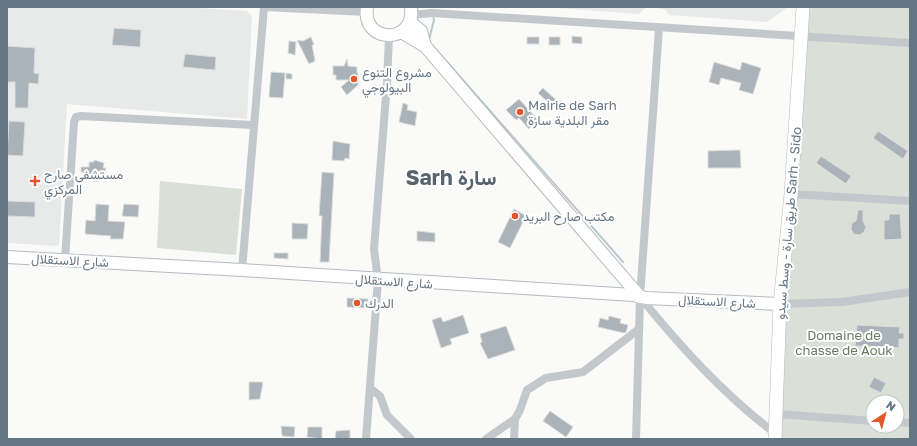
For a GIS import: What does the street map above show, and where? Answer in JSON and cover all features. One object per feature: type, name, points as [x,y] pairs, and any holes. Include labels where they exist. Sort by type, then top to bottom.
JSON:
[{"type":"main road","name":"طريق سارة - وسط سيدو Sarh - Sido","points":[[776,436],[780,304],[791,194],[803,7]]},
{"type":"street","points":[[242,270],[264,7],[366,10],[367,19],[375,31],[395,34],[425,46]]},
{"type":"street","points":[[366,439],[378,280],[374,249],[387,83],[395,34],[411,15],[432,13],[910,43]]},
{"type":"street","points":[[411,15],[421,31],[425,46],[640,297],[716,384],[776,436]]},
{"type":"street","points":[[636,439],[640,297],[659,28]]},
{"type":"street","points":[[66,260],[70,168],[74,122],[76,117],[81,116],[253,125]]},
{"type":"street","points":[[791,194],[910,201]]},
{"type":"street","name":"شارع الاستقلال","points":[[7,257],[242,270],[640,297],[780,304]]},
{"type":"street","points":[[780,304],[842,302],[910,292]]},
{"type":"street","points":[[514,439],[515,419],[527,390],[546,378],[583,372],[639,329]]},
{"type":"street","points":[[370,388],[380,396],[387,415],[411,439]]},
{"type":"street","points":[[776,414],[865,420]]},
{"type":"street","points":[[486,439],[515,419]]},
{"type":"shaded area","name":"مستشفى صارح المركزي","points":[[7,7],[182,7],[247,11],[252,17],[247,119],[67,104],[59,246],[7,243]]},
{"type":"shaded area","points":[[543,7],[646,7],[639,14]]},
{"type":"shaded area","points":[[652,7],[788,7],[767,22],[669,15],[666,10]]},
{"type":"green space","name":"Domaine de chasse de Aouk","points":[[803,7],[910,7],[910,439],[775,439]]},
{"type":"green space","points":[[160,181],[242,189],[236,255],[157,248]]},
{"type":"building","points":[[114,28],[141,30],[140,47],[112,45]]},
{"type":"building","points":[[572,36],[582,37],[582,44],[572,43]]},
{"type":"building","points":[[311,37],[314,45],[312,45],[315,61],[309,64],[297,40],[303,41]]},
{"type":"building","points":[[527,37],[539,37],[539,44],[527,44]]},
{"type":"building","points":[[549,37],[560,37],[560,45],[549,45]]},
{"type":"building","points":[[289,41],[296,42],[295,55],[288,53]]},
{"type":"building","points":[[7,46],[35,48],[34,73],[39,74],[38,84],[29,83],[28,108],[15,108],[15,82],[7,82]]},
{"type":"building","points":[[185,54],[216,57],[215,70],[183,67]]},
{"type":"building","name":"مشروع التنوع البيولوجي","points":[[347,59],[348,66],[357,67],[358,85],[347,95],[341,87],[349,80],[336,80],[336,75],[333,75],[333,66],[344,66]]},
{"type":"building","points":[[714,62],[740,70],[742,62],[761,68],[753,94],[739,90],[741,83],[721,78],[719,85],[709,82]]},
{"type":"building","points":[[271,72],[285,73],[283,98],[269,97]]},
{"type":"building","points":[[286,73],[292,74],[292,79],[286,79]]},
{"type":"building","points":[[543,88],[556,100],[551,105],[538,93]]},
{"type":"building","points":[[519,99],[538,120],[529,129],[519,118],[516,120],[506,110]]},
{"type":"building","points":[[403,103],[408,105],[407,110],[417,112],[415,126],[399,122]]},
{"type":"building","points":[[9,121],[25,122],[23,156],[7,155]]},
{"type":"building","points":[[878,131],[908,151],[903,159],[873,138]]},
{"type":"building","points":[[333,141],[350,144],[349,159],[345,158],[344,161],[332,160]]},
{"type":"building","points":[[740,150],[741,168],[708,168],[708,151]]},
{"type":"building","points":[[821,156],[851,176],[846,184],[816,163]]},
{"type":"building","points":[[94,160],[104,163],[103,168],[106,168],[103,180],[98,180],[98,182],[88,180],[88,173],[81,172],[81,167],[89,167],[89,162],[94,162]]},
{"type":"building","points":[[322,172],[334,173],[329,262],[320,262],[322,216],[319,216]]},
{"type":"building","points":[[7,201],[35,202],[35,217],[7,216]]},
{"type":"building","points":[[96,204],[109,205],[108,221],[125,222],[123,239],[110,239],[111,236],[85,234],[86,220],[95,221]]},
{"type":"building","points":[[124,204],[139,205],[138,217],[122,216]]},
{"type":"building","points":[[514,209],[526,216],[510,248],[498,242]]},
{"type":"building","points":[[858,210],[863,210],[863,221],[866,227],[864,232],[860,235],[854,234],[851,229],[852,223],[856,221]]},
{"type":"building","points":[[889,214],[900,214],[902,239],[884,240],[884,220],[889,220]]},
{"type":"building","points":[[292,223],[308,224],[307,239],[292,239]]},
{"type":"building","points":[[417,231],[435,233],[435,242],[417,241]]},
{"type":"building","points":[[274,253],[288,253],[288,259],[274,258]]},
{"type":"building","name":"الدرك","points":[[347,298],[368,299],[368,308],[347,307]]},
{"type":"building","points":[[463,315],[469,333],[450,339],[452,344],[441,348],[432,320],[441,317],[443,322]]},
{"type":"building","points":[[609,316],[621,319],[620,323],[628,325],[626,332],[624,333],[598,327],[600,318],[608,320]]},
{"type":"building","points":[[857,325],[900,327],[899,333],[904,333],[904,339],[899,339],[899,348],[855,346]]},
{"type":"building","points":[[506,326],[515,350],[488,359],[480,343],[482,342],[480,334]]},
{"type":"building","points":[[874,377],[886,383],[881,393],[869,387]]},
{"type":"building","points":[[249,382],[263,382],[260,399],[249,400]]},
{"type":"building","points":[[550,411],[573,427],[566,437],[543,421]]},
{"type":"building","points":[[281,426],[295,427],[294,437],[282,436]]},
{"type":"building","points":[[308,427],[322,427],[322,439],[307,437]]},
{"type":"building","points":[[350,430],[350,439],[335,439],[336,431]]},
{"type":"waterway","points":[[429,40],[434,20],[433,16]]},
{"type":"waterway","points":[[432,45],[623,262]]},
{"type":"place","name":"مشروع التنوع البيولوجي","points":[[354,79]]},
{"type":"place","name":"Mairie de Sarh مقر البلدية سارة","points":[[520,112]]},
{"type":"place","name":"مستشفى صارح المركزي","points":[[35,181]]},
{"type":"place","name":"مكتب صارح البريد","points":[[515,216]]},
{"type":"place","name":"الدرك","points":[[357,303]]},
{"type":"district","name":"Sarh سارة","points":[[451,177]]}]
